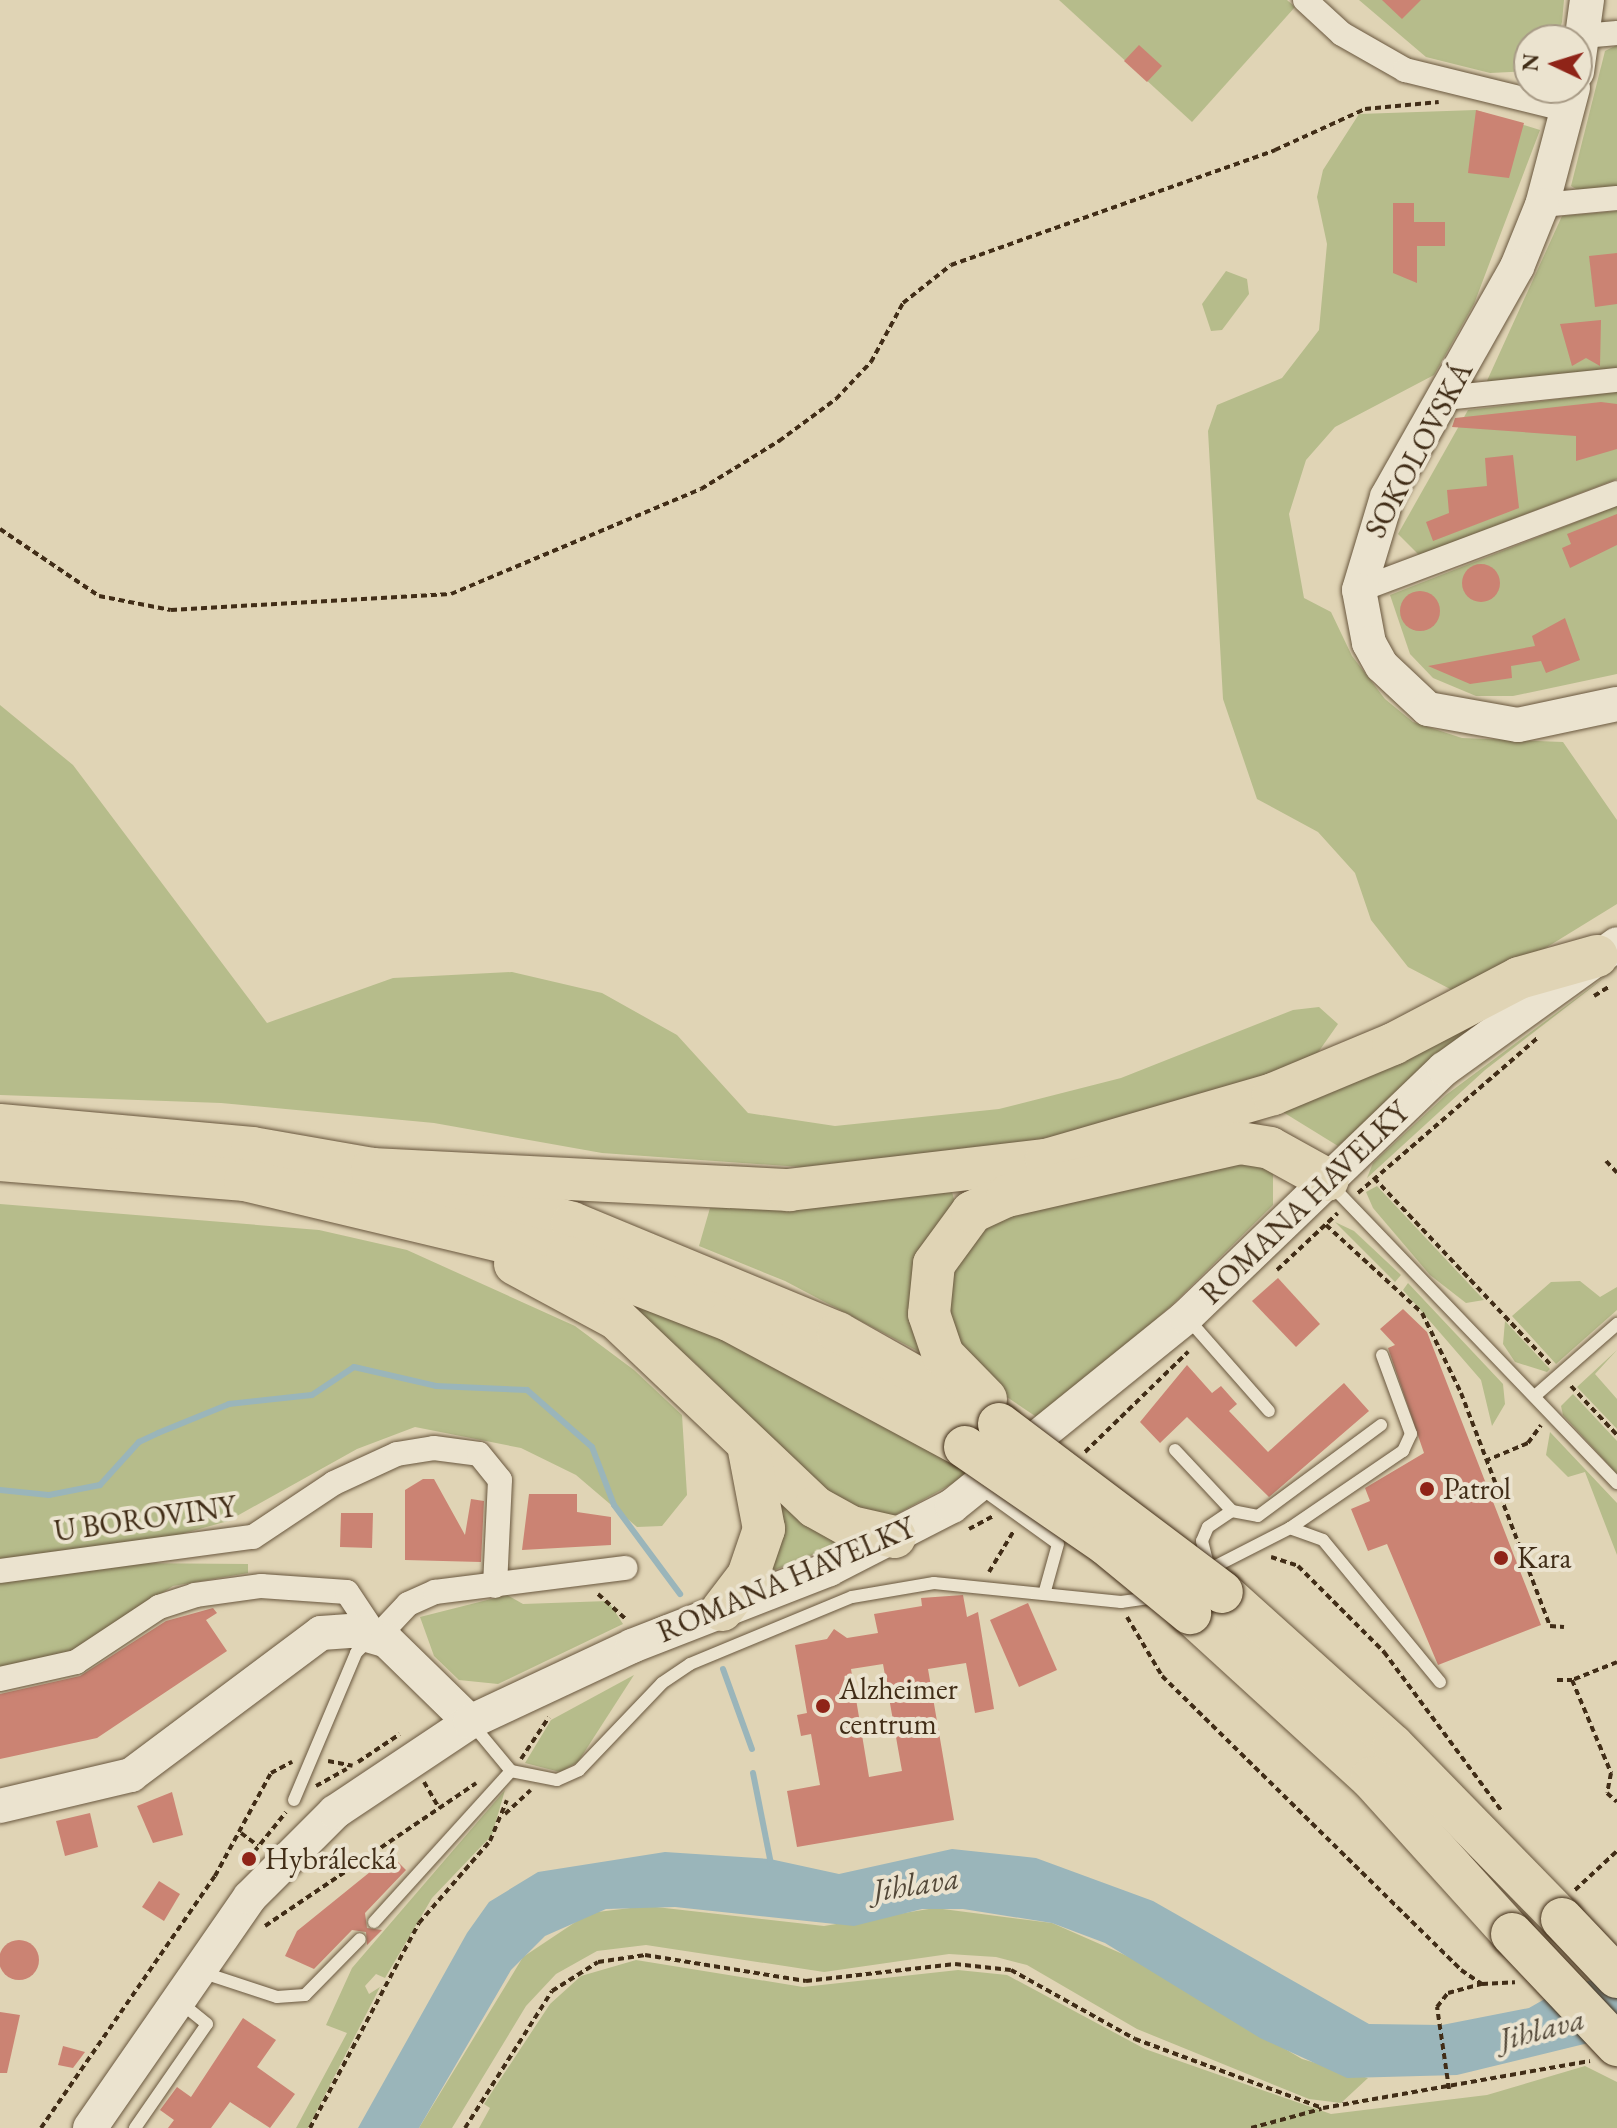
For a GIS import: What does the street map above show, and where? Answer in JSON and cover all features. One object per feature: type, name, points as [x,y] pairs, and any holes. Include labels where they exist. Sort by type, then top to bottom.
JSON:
[{"type":"highway","points":[[0,1160],[163,1169],[369,1187],[789,1190],[1046,1160],[1176,1125],[1334,1071],[1519,978],[1610,961]]},
{"type":"highway","points":[[1176,1125],[1261,1117],[1279,1123],[1308,1141],[1328,1180]]},
{"type":"highway","points":[[0,1125],[151,1135],[369,1187],[567,1257],[729,1320],[991,1430],[1070,1474],[1213,1583],[1567,1900],[1617,1977]]},
{"type":"highway","points":[[1328,1180],[1270,1148],[1240,1143],[1007,1196],[972,1212],[934,1264],[929,1314],[955,1370],[991,1430],[1094,1534],[1213,1583],[1371,1778],[1512,1934],[1610,2052]]},
{"type":"highway","points":[[369,1187],[549,1277],[617,1319],[748,1449],[815,1507],[851,1527],[895,1537]]},
{"type":"highway","points":[[722,1610],[748,1576],[764,1529],[748,1449]]},
{"type":"street","points":[[1305,0],[1372,54],[1483,91],[1513,94]]},
{"type":"street","points":[[1584,24],[1587,0]]},
{"type":"street","points":[[1593,35],[1617,33]]},
{"type":"street","name":"SOKOLOVSKÁ","points":[[1570,104],[1542,205],[1500,304],[1375,523],[1359,590],[1369,643],[1382,666],[1428,709],[1518,725],[1617,704]]},
{"type":"street","points":[[1542,205],[1617,198]]},
{"type":"street","points":[[1445,398],[1617,380]]},
{"type":"street","points":[[1359,590],[1617,493]]},
{"type":"street","name":"ROMANA HAVELKY","points":[[90,2128],[198,1970],[266,1878],[306,1838],[470,1722],[632,1646],[895,1537],[979,1487],[1186,1317],[1444,1069],[1610,961]]},
{"type":"street","name":"U BOROVINY","points":[[0,1571],[253,1537],[334,1483],[397,1454],[434,1448],[479,1454],[500,1480],[495,1586]]},
{"type":"street","points":[[0,1806],[131,1775],[321,1633],[377,1637],[422,1596],[625,1568]]},
{"type":"street","points":[[0,1679],[76,1662],[159,1607],[261,1586],[347,1592],[377,1637],[470,1722]]},
{"type":"lane","points":[[1328,1180],[1463,1327],[1551,1410],[1617,1483]]},
{"type":"lane","points":[[1186,1317],[1269,1411]]},
{"type":"lane","points":[[1536,1395],[1617,1324]]},
{"type":"lane","points":[[470,1722],[511,1771],[543,1780],[579,1770],[662,1683],[690,1664],[895,1586],[982,1585],[1121,1602],[1213,1583],[1403,1451],[1411,1434],[1382,1355]]},
{"type":"lane","points":[[1175,1450],[1232,1511],[1245,1517],[1274,1509],[1381,1425]]},
{"type":"lane","points":[[979,1487],[1058,1544],[1045,1591]]},
{"type":"lane","points":[[1213,1583],[1202,1541],[1208,1527],[1232,1511]]},
{"type":"lane","points":[[1290,1528],[1323,1540],[1440,1682]]},
{"type":"lane","points":[[294,1800],[356,1653],[377,1637]]},
{"type":"lane","points":[[374,1922],[511,1771]]},
{"type":"lane","points":[[198,1970],[223,1985],[292,1998],[317,1990],[360,1939]]},
{"type":"lane","points":[[135,2128],[207,2024],[178,2001]]},
{"type":"path","points":[[0,529],[99,596],[171,610],[451,594],[701,489],[779,441],[836,399],[871,362],[903,303],[951,265],[1275,150],[1365,109],[1483,91]]},
{"type":"path","points":[[1584,1003],[1610,961]]},
{"type":"path","points":[[1550,1028],[1374,1178],[1617,1435]]},
{"type":"path","points":[[1606,1161],[1617,1173]]},
{"type":"path","points":[[1326,1225],[1422,1313],[1550,1626],[1564,1627]]},
{"type":"path","points":[[1485,1461],[1528,1443],[1572,1386]]},
{"type":"path","points":[[982,1585],[1023,1517]]},
{"type":"path","points":[[1213,1583],[1280,1557],[1298,1566],[1384,1652],[1508,1820]]},
{"type":"path","points":[[584,1595],[613,1600],[632,1646]]},
{"type":"path","points":[[1121,1602],[1162,1676],[1482,1984]]},
{"type":"path","points":[[1557,1680],[1572,1680],[1617,1662]]},
{"type":"path","points":[[1572,1680],[1611,1773],[1607,1793],[1617,1802]]},
{"type":"path","points":[[503,1816],[511,1771],[555,1713]]},
{"type":"path","points":[[41,2128],[241,1833],[271,1773],[310,1757],[353,1766],[403,1733]]},
{"type":"path","points":[[255,1937],[293,1903],[439,1808],[422,1780],[432,1774]]},
{"type":"path","points":[[310,2128],[419,1923],[503,1816],[543,1780]]},
{"type":"path","points":[[241,1833],[259,1846]]},
{"type":"path","points":[[1567,1900],[1617,1851]]},
{"type":"path","points":[[465,2128],[552,1991],[598,1962],[645,1955],[806,1981],[955,1964],[1011,1970],[1135,2039],[1323,2108]]},
{"type":"path","points":[[1449,2089],[1437,2007],[1448,1993],[1482,1984],[1532,1977]]},
{"type":"path","points":[[1251,2128],[1323,2108],[1449,2089],[1610,2052]]},
{"type":"green space","points":[[1059,0],[1287,0],[1295,7],[1192,122]]},
{"type":"green space","points":[[1359,0],[1564,0],[1561,24],[1513,24],[1513,72],[1490,73],[1426,57]]},
{"type":"green space","points":[[1617,45],[1617,186],[1578,190],[1571,186],[1605,51]]},
{"type":"green space","points":[[1476,110],[1540,130],[1474,304],[1434,375],[1335,427],[1306,460],[1289,514],[1304,598],[1331,612],[1352,656],[1385,699],[1413,722],[1462,738],[1563,742],[1617,820],[1617,904],[1508,971],[1452,990],[1408,967],[1371,920],[1355,873],[1318,832],[1257,799],[1223,699],[1208,431],[1217,405],[1282,378],[1319,330],[1327,244],[1317,197],[1323,170],[1359,114]]},
{"type":"green space","points":[[1617,211],[1617,368],[1486,383],[1562,216]]},
{"type":"green space","points":[[1226,271],[1247,279],[1249,294],[1222,330],[1211,331],[1202,304]]},
{"type":"green space","points":[[1617,392],[1617,479],[1419,555],[1398,534],[1468,410]]},
{"type":"green space","points":[[1617,506],[1617,674],[1513,696],[1476,696],[1433,678],[1410,654],[1390,595]]},
{"type":"green space","points":[[0,705],[73,765],[267,1023],[393,978],[512,972],[602,993],[677,1035],[748,1113],[835,1126],[999,1109],[1121,1078],[1293,1010],[1319,1007],[1338,1024],[1312,1061],[1180,1108],[1023,1143],[801,1167],[602,1153],[434,1123],[221,1103],[0,1095]]},
{"type":"green space","points":[[1617,968],[1485,1070],[1367,1178],[1373,1163],[1446,1095]]},
{"type":"green space","points":[[1482,1019],[1338,1146],[1278,1109]]},
{"type":"green space","points":[[1232,1158],[1273,1170],[1273,1205],[1172,1305],[1041,1420],[980,1379],[938,1304],[975,1223]]},
{"type":"green space","points":[[1377,1186],[1484,1300],[1466,1303],[1430,1275],[1373,1208],[1366,1192]]},
{"type":"green space","points":[[952,1192],[956,1207],[931,1358],[785,1281],[699,1246],[710,1208]]},
{"type":"green space","points":[[0,1204],[319,1230],[407,1250],[575,1326],[634,1370],[682,1415],[687,1495],[662,1526],[637,1527],[576,1475],[521,1448],[415,1427],[357,1449],[228,1521],[35,1575],[124,1563],[248,1564],[248,1573],[173,1586],[71,1653],[0,1669]]},
{"type":"green space","points":[[1335,1222],[1354,1231],[1401,1275],[1395,1282]]},
{"type":"green space","points":[[1580,1281],[1600,1297],[1617,1287],[1617,1310],[1556,1364],[1512,1316],[1551,1282]]},
{"type":"green space","points":[[1408,1283],[1503,1384],[1505,1404],[1492,1426],[1481,1380],[1403,1290]]},
{"type":"green space","points":[[622,1294],[766,1357],[970,1474],[888,1519],[837,1505],[692,1360],[618,1302]]},
{"type":"green space","points":[[1505,1321],[1550,1369],[1547,1372],[1515,1362],[1503,1344]]},
{"type":"green space","points":[[1617,1350],[1595,1374],[1617,1399],[1617,1429],[1577,1387]]},
{"type":"green space","points":[[1573,1394],[1617,1441],[1617,1474],[1563,1415],[1561,1406]]},
{"type":"green space","points":[[1550,1432],[1617,1503],[1617,1555],[1585,1472],[1568,1477],[1546,1455]]},
{"type":"green space","points":[[777,1489],[845,1542],[767,1573]]},
{"type":"green space","points":[[507,1595],[523,1604],[608,1601],[623,1624],[498,1684],[459,1680],[434,1656],[420,1617]]},
{"type":"green space","points":[[634,1675],[578,1762],[560,1772],[525,1763],[551,1720]]},
{"type":"green space","points":[[505,1790],[492,1835],[432,1898],[385,1978],[376,1974],[365,1986],[369,1994],[380,1987],[308,2128],[296,2128],[347,2033],[326,2025],[352,1968]]},
{"type":"green space","points":[[647,1906],[824,1926],[935,1908],[1052,1923],[1134,1959],[1302,2059],[1368,2078],[1341,2103],[1309,2099],[1137,2029],[1027,1965],[996,1957],[949,1954],[824,1972],[646,1945],[597,1951],[556,1974],[526,2006],[452,2128],[419,2128],[523,1957],[589,1913]]},
{"type":"green space","points":[[636,1960],[803,1987],[958,1970],[1007,1975],[1145,2049],[1331,2114],[1487,2095],[1585,2066],[1617,2082],[1617,2128],[479,2128],[490,2108],[484,2104],[550,2004],[581,1976]]},
{"type":"water","name":"Jihlava","points":[[952,1849],[1036,1858],[1153,1901],[1369,2024],[1442,2025],[1529,2008],[1564,1988],[1617,1973],[1617,2036],[1457,2075],[1347,2078],[1260,2038],[1105,1943],[1052,1923],[963,1909],[922,1909],[854,1926],[675,1907],[606,1909],[545,1936],[511,1970],[419,2128],[358,2128],[467,1933],[489,1902],[538,1872],[665,1852],[770,1859],[839,1874]]},
{"type":"building","points":[[1382,0],[1421,0],[1402,19]]},
{"type":"building","points":[[1139,45],[1162,66],[1147,82],[1124,61]]},
{"type":"building","points":[[1476,110],[1524,123],[1509,178],[1468,173]]},
{"type":"building","points":[[1393,203],[1414,203],[1414,222],[1445,222],[1445,246],[1417,246],[1417,283],[1393,273]]},
{"type":"building","points":[[1617,253],[1617,304],[1595,307],[1589,256]]},
{"type":"building","points":[[1601,320],[1600,366],[1586,358],[1572,366],[1560,324]]},
{"type":"building","points":[[1601,402],[1617,404],[1617,449],[1576,461],[1576,436],[1452,427],[1455,418]]},
{"type":"building","points":[[1513,455],[1519,508],[1433,541],[1426,522],[1449,513],[1447,490],[1487,486],[1485,458]]},
{"type":"building","points":[[1617,514],[1617,545],[1570,568],[1562,548],[1571,544],[1567,534]]},
{"type":"building","points":[[1481,564],[1494,570],[1500,583],[1494,596],[1481,602],[1468,596],[1462,583],[1468,570]]},
{"type":"building","points":[[1420,591],[1434,597],[1440,611],[1434,625],[1420,631],[1406,625],[1400,611],[1406,597]]},
{"type":"building","points":[[1565,618],[1580,660],[1546,673],[1541,661],[1511,666],[1512,678],[1470,684],[1428,666],[1535,646],[1532,636]]},
{"type":"building","points":[[1278,1278],[1320,1324],[1296,1347],[1252,1301]]},
{"type":"building","name":"Patrol","points":[[1403,1309],[1427,1332],[1541,1625],[1438,1665],[1387,1544],[1368,1551],[1351,1509],[1370,1501],[1365,1488],[1424,1453],[1388,1348],[1395,1345],[1380,1329]]},
{"type":"building","points":[[1187,1365],[1212,1393],[1221,1386],[1237,1404],[1229,1411],[1268,1452],[1344,1383],[1369,1411],[1269,1497],[1187,1417],[1160,1443],[1140,1422]]},
{"type":"building","points":[[423,1479],[434,1479],[465,1535],[471,1499],[484,1501],[481,1562],[405,1560],[405,1490]]},
{"type":"building","points":[[529,1494],[577,1494],[577,1512],[611,1517],[611,1545],[522,1550]]},
{"type":"building","points":[[341,1513],[373,1513],[372,1548],[340,1547]]},
{"type":"building","points":[[963,1595],[967,1617],[978,1612],[994,1709],[975,1713],[966,1663],[928,1669],[954,1820],[797,1847],[787,1791],[820,1785],[811,1734],[801,1736],[797,1715],[807,1713],[795,1645],[827,1639],[834,1629],[847,1638],[878,1633],[874,1614],[922,1606],[921,1598]],"holes":[[[883,1664],[902,1771],[869,1777],[851,1669]]]},
{"type":"building","points":[[1028,1603],[1057,1670],[1019,1687],[990,1620]]},
{"type":"building","points":[[213,1608],[217,1613],[206,1620],[227,1651],[97,1738],[0,1759],[0,1694],[80,1676],[166,1621]]},
{"type":"building","points":[[172,1792],[183,1835],[153,1843],[137,1806]]},
{"type":"building","points":[[90,1813],[98,1847],[65,1856],[56,1821]]},
{"type":"building","points":[[391,1855],[406,1870],[365,1913],[367,1928],[382,1930],[367,1945],[366,1932],[352,1930],[314,1969],[285,1956],[297,1931]]},
{"type":"building","points":[[159,1881],[180,1894],[164,1921],[142,1907]]},
{"type":"building","points":[[19,1940],[33,1946],[39,1960],[33,1974],[19,1980],[5,1974],[-1,1960],[5,1946]]},
{"type":"building","points":[[0,2012],[20,2015],[7,2073],[0,2073]]},
{"type":"building","points":[[243,2018],[276,2040],[257,2067],[295,2094],[270,2128],[230,2102],[211,2128],[168,2128],[174,2120],[160,2110],[177,2087],[191,2097]]},
{"type":"building","points":[[63,2046],[85,2052],[73,2068],[58,2065]]},
{"type":"waterway","points":[[0,1490],[49,1495],[100,1485],[139,1442],[158,1433],[229,1404],[312,1395],[354,1367],[436,1386],[527,1390],[592,1447],[614,1505],[680,1594]]},
{"type":"waterway","points":[[723,1669],[752,1749]]},
{"type":"waterway","points":[[753,1773],[771,1864]]},
{"type":"place","name":"Patrol","points":[[1427,1489]]},
{"type":"place","name":"Kara","points":[[1501,1558]]},
{"type":"place","name":"Alzheimer centrum","points":[[823,1706]]},
{"type":"place","name":"Hybrálecká","points":[[249,1859]]}]
